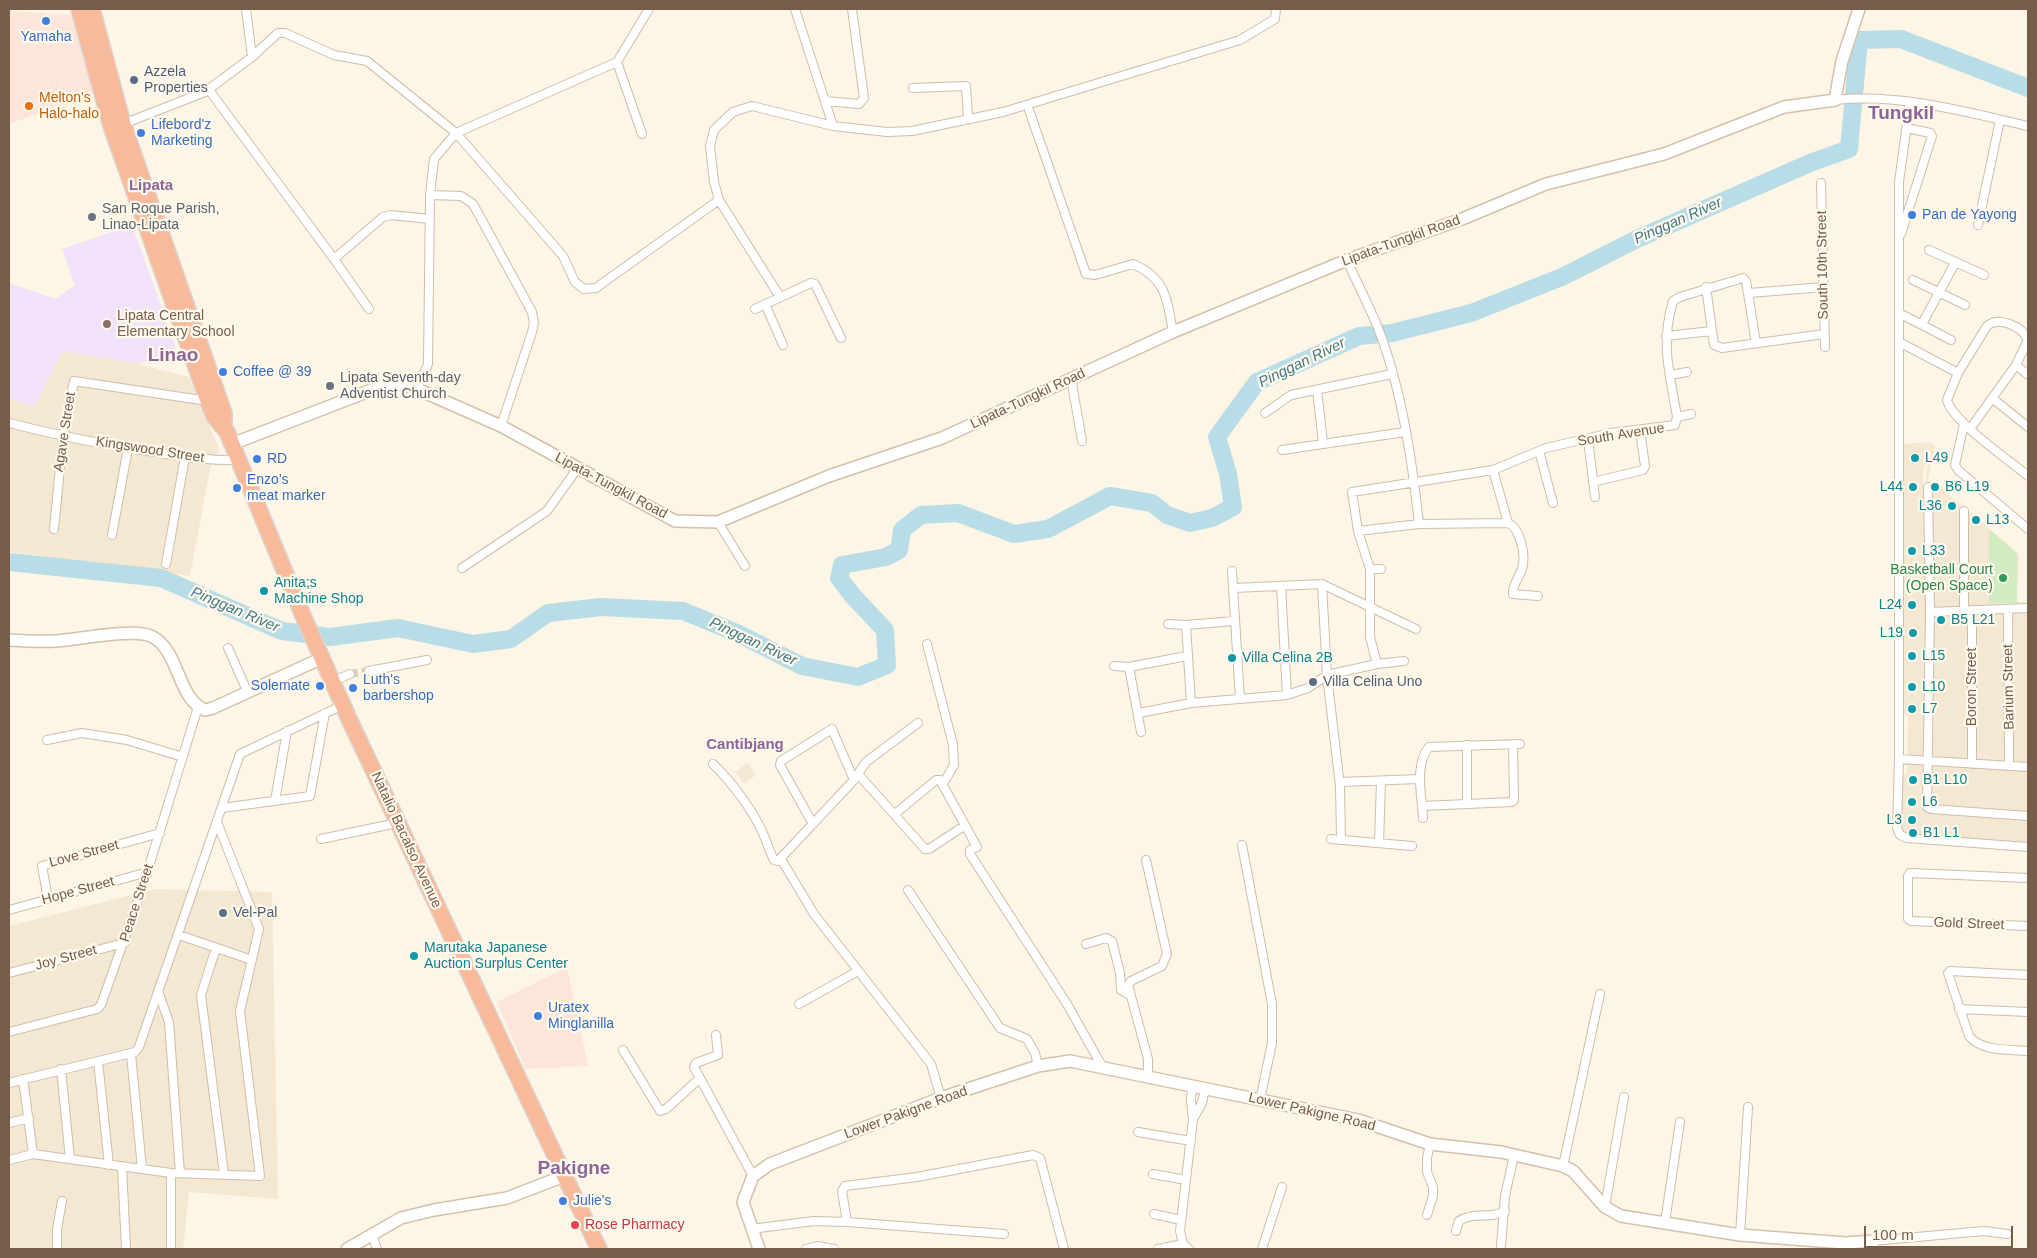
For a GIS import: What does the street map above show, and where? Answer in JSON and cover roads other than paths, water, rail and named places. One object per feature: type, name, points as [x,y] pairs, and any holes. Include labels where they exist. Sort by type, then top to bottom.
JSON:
[{"type":"highway","name":"Natalio Bacalso Avenue","points":[[79,9],[111,126],[214,416],[224,426],[304,618],[343,705],[599,1249]]},
{"type":"highway","name":"Natalio Bacalso Avenue","points":[[92,9],[123,124],[224,413],[224,426]]},
{"type":"street","points":[[246,9],[252,57]]},
{"type":"street","points":[[417,389],[428,364],[429,219],[434,159],[456,133],[617,62],[649,9]]},
{"type":"street","points":[[795,9],[832,126]]},
{"type":"street","points":[[825,101],[859,104],[864,98],[852,9]]},
{"type":"street","points":[[780,297],[719,200],[714,182],[710,146],[714,130],[734,112],[752,106],[832,126],[887,132],[912,131],[1003,112],[1240,40],[1275,19],[1276,9]]},
{"type":"street","points":[[1859,9],[1842,61],[1838,100],[1870,98],[1910,102],[2028,126]]},
{"type":"street","points":[[123,124],[209,90],[252,57],[278,33],[283,32],[334,55],[368,60],[456,133],[563,256],[574,282],[584,289],[596,288],[719,200]]},
{"type":"street","points":[[617,62],[642,134]]},
{"type":"street","points":[[913,88],[966,86],[968,119]]},
{"type":"street","points":[[209,90],[334,259],[368,310]]},
{"type":"street","name":"Lipata-Tungkil Road","points":[[232,444],[382,386],[401,384],[417,389],[501,426],[577,470],[675,521],[718,522],[828,476],[942,438],[1172,332],[1347,260],[1462,219],[1546,184],[1664,154],[1784,107],[1838,100]]},
{"type":"street","points":[[1910,102],[1900,182],[1899,759],[1897,828],[1903,838],[2028,847]]},
{"type":"street","points":[[1029,110],[1086,274],[1095,275],[1133,264],[1152,273],[1166,294],[1172,332]]},
{"type":"street","points":[[1978,225],[2000,120]]},
{"type":"street","points":[[1899,241],[1932,136],[1930,133],[1906,128]]},
{"type":"street","name":"South 10th Street","points":[[1821,183],[1824,347]]},
{"type":"street","points":[[430,195],[461,196],[473,204],[532,312],[534,323],[532,332],[501,426]]},
{"type":"street","points":[[334,259],[386,216],[429,219]]},
{"type":"street","points":[[1928,250],[1984,275]]},
{"type":"street","points":[[1347,260],[1377,326],[1392,374],[1405,432],[1419,524]]},
{"type":"street","points":[[1922,324],[1940,294],[1955,263]]},
{"type":"street","points":[[1756,343],[1748,293],[1743,278],[1706,287],[1714,345],[1722,348],[1824,334]]},
{"type":"street","points":[[1913,280],[1965,305]]},
{"type":"street","points":[[755,309],[811,283],[815,284],[841,338]]},
{"type":"street","name":"South Avenue","points":[[1358,531],[1352,492],[1493,470],[1538,451],[1611,433],[1675,426],[1677,417],[1666,336],[1673,301],[1706,287]]},
{"type":"street","points":[[1748,293],[1824,287]]},
{"type":"street","points":[[765,304],[783,345]]},
{"type":"street","points":[[1899,313],[1951,340]]},
{"type":"street","points":[[2028,476],[1967,427],[1950,409],[1947,400],[1958,373],[1987,326],[1993,321],[1999,321],[2020,329],[2028,340],[2016,365],[1992,398],[1967,427],[1955,465],[1958,470],[2028,529]]},
{"type":"street","points":[[1666,336],[1712,331]]},
{"type":"street","points":[[1899,342],[1958,373]]},
{"type":"street","points":[[2016,365],[2028,375]]},
{"type":"street","points":[[1670,375],[1687,372]]},
{"type":"street","points":[[1265,413],[1292,395],[1392,374]]},
{"type":"street","points":[[1071,378],[1082,441]]},
{"type":"street","name":"Agave Street","points":[[54,529],[63,437],[74,381],[208,401]]},
{"type":"street","points":[[1316,390],[1323,443]]},
{"type":"street","points":[[1992,398],[2028,426]]},
{"type":"street","points":[[1677,417],[1691,414]]},
{"type":"street","name":"Kingswood Street","points":[[9,423],[63,437],[128,448],[185,457],[237,460]]},
{"type":"street","points":[[1593,482],[1643,470],[1645,466],[1640,431]]},
{"type":"street","points":[[1282,450],[1405,432]]},
{"type":"street","points":[[1588,439],[1595,497]]},
{"type":"street","points":[[112,535],[128,448]]},
{"type":"street","points":[[1538,451],[1553,503]]},
{"type":"street","points":[[166,564],[185,457]]},
{"type":"street","points":[[462,568],[547,511],[577,470]]},
{"type":"street","points":[[1493,470],[1508,523]]},
{"type":"street","points":[[1928,487],[1930,612],[1927,807],[1931,809],[2028,816]]},
{"type":"street","name":"Boron Street","points":[[1964,512],[1972,764]]},
{"type":"street","points":[[718,522],[745,566]]},
{"type":"street","points":[[1377,664],[1370,637],[1368,604],[1370,569],[1358,531],[1419,524],[1508,523],[1514,526],[1520,534],[1523,566],[1512,590],[1513,594],[1538,596]]},
{"type":"street","points":[[1370,569],[1381,569]]},
{"type":"street","points":[[1232,571],[1240,699]]},
{"type":"street","points":[[1322,584],[1327,675],[1340,782],[1341,839]]},
{"type":"street","points":[[1234,588],[1322,584],[1368,604],[1416,629]]},
{"type":"street","points":[[1281,586],[1287,695]]},
{"type":"street","points":[[1930,612],[2028,608]]},
{"type":"street","name":"Barium Street","points":[[2008,609],[2010,766]]},
{"type":"street","points":[[1168,624],[1186,625],[1234,621]]},
{"type":"street","points":[[1186,625],[1191,703]]},
{"type":"street","points":[[9,640],[52,641],[142,633],[153,637],[160,643],[194,703],[205,710],[248,692],[320,653]]},
{"type":"street","points":[[926,644],[953,745],[954,765],[943,784]]},
{"type":"street","points":[[228,648],[248,692]]},
{"type":"street","points":[[1114,666],[1129,667],[1187,656]]},
{"type":"street","points":[[369,671],[427,660]]},
{"type":"street","points":[[1139,713],[1191,703],[1287,695],[1308,688],[1327,675],[1377,664],[1404,661]]},
{"type":"street","points":[[1129,667],[1141,732]]},
{"type":"street","points":[[333,681],[350,674]]},
{"type":"street","points":[[9,1083],[61,1068],[130,1054],[140,1047],[240,754],[343,705]]},
{"type":"street","name":"Peace Street","points":[[9,1032],[99,1007],[124,943],[148,872],[198,707]]},
{"type":"street","points":[[222,808],[310,796],[325,713]]},
{"type":"street","points":[[713,764],[726,777],[748,810],[765,838],[769,852],[774,860],[781,859],[856,777],[866,762],[918,723]]},
{"type":"street","points":[[813,824],[780,764],[781,761],[832,728],[856,777],[895,814],[926,849],[964,826]]},
{"type":"street","points":[[275,801],[287,731]]},
{"type":"street","points":[[47,740],[82,733],[133,742],[183,757]]},
{"type":"street","points":[[1422,806],[1513,802],[1517,744],[1429,747],[1426,751],[1419,779],[1423,818]]},
{"type":"street","points":[[1467,745],[1467,804]]},
{"type":"street","points":[[1899,759],[2028,767]]},
{"type":"street","points":[[1340,782],[1419,779]]},
{"type":"street","points":[[895,814],[936,780],[940,780],[977,847],[970,850],[970,854],[1067,1004],[1103,1068]]},
{"type":"street","points":[[1378,843],[1381,780]]},
{"type":"street","points":[[9,1160],[33,1154],[171,1173],[260,1176],[240,1011],[259,929],[217,822]]},
{"type":"street","points":[[321,839],[397,823]]},
{"type":"street","name":"Love Street","points":[[48,899],[42,866],[160,833]]},
{"type":"street","points":[[1331,839],[1412,846]]},
{"type":"street","points":[[1242,845],[1272,1004],[1272,1043],[1260,1100]]},
{"type":"street","points":[[781,859],[814,914],[931,1064],[941,1098]]},
{"type":"street","points":[[1146,860],[1167,954],[1162,966],[1129,982],[1130,995],[1148,1059],[1148,1078]]},
{"type":"street","name":"Hope Street","points":[[9,910],[148,872]]},
{"type":"street","name":"Gold Street","points":[[2028,878],[1910,872],[1908,876],[1908,919],[1911,922],[2028,926]]},
{"type":"street","points":[[908,890],[1000,1028],[1025,1037],[1035,1053],[1038,1066]]},
{"type":"street","points":[[179,935],[252,960]]},
{"type":"street","points":[[1086,944],[1106,938],[1112,941],[1120,973],[1121,990],[1130,995]]},
{"type":"street","name":"Joy Street","points":[[9,973],[124,943]]},
{"type":"street","points":[[216,948],[201,995],[224,1174]]},
{"type":"street","points":[[798,1004],[858,970]]},
{"type":"street","points":[[2028,975],[1950,971],[1948,975],[1969,1036],[1981,1046],[2028,1051]]},
{"type":"street","points":[[159,994],[169,1022],[180,1173]]},
{"type":"street","points":[[1563,1166],[1600,994]]},
{"type":"street","points":[[1959,1010],[2028,1012]]},
{"type":"street","points":[[716,1035],[718,1055],[694,1065],[699,1079],[752,1176],[743,1202],[759,1249]]},
{"type":"street","points":[[623,1050],[660,1111],[666,1109],[699,1079]]},
{"type":"street","points":[[130,1054],[142,1169]]},
{"type":"street","points":[[98,1061],[109,1164]]},
{"type":"street","name":"Lower Pakigne Road","points":[[752,1176],[770,1164],[941,1098],[1038,1066],[1070,1061],[1358,1120],[1430,1144],[1514,1155],[1563,1166],[1573,1171],[1605,1207],[1621,1216],[1740,1235],[1872,1245],[1984,1232],[2007,1234]]},
{"type":"street","points":[[61,1068],[70,1159]]},
{"type":"street","points":[[23,1079],[33,1154]]},
{"type":"street","points":[[1158,1249],[1186,1246],[1180,1231],[1193,1119],[1192,1086]]},
{"type":"street","points":[[1193,1119],[1202,1103],[1205,1089]]},
{"type":"street","points":[[1605,1207],[1624,1097]]},
{"type":"street","points":[[1740,1235],[1748,1107]]},
{"type":"street","points":[[9,1123],[29,1118]]},
{"type":"street","points":[[1665,1222],[1680,1122]]},
{"type":"street","points":[[1138,1132],[1191,1142]]},
{"type":"street","points":[[1427,1216],[1433,1196],[1433,1187],[1427,1172],[1426,1158],[1430,1144]]},
{"type":"street","points":[[847,1222],[842,1191],[845,1186],[917,1177],[1033,1155],[1040,1158],[1064,1249]]},
{"type":"street","points":[[1501,1246],[1505,1196],[1514,1155]]},
{"type":"street","points":[[122,1166],[126,1249]]},
{"type":"street","points":[[171,1173],[171,1249]]},
{"type":"street","points":[[1153,1174],[1186,1180]]},
{"type":"street","points":[[346,1249],[401,1218],[434,1210],[507,1198],[564,1176]]},
{"type":"street","points":[[1262,1249],[1282,1187]]},
{"type":"street","points":[[57,1249],[57,1229],[62,1201]]},
{"type":"street","points":[[1456,1231],[1459,1221],[1468,1215],[1496,1216],[1505,1211]]},
{"type":"street","points":[[1154,1214],[1181,1220]]},
{"type":"street","points":[[751,1230],[814,1221],[1004,1234]]},
{"type":"street","points":[[372,1235],[377,1249]]},
{"type":"street","points":[[806,1249],[818,1246],[834,1249]]},
{"type":"waterway","name":"Pinggan River","points":[[9,562],[161,578],[282,631],[330,637],[398,628],[473,644],[511,639],[548,613],[601,607],[683,611],[737,633],[802,666],[858,677],[887,665],[885,630],[839,578],[842,565],[886,557],[899,550],[902,530],[921,515],[958,513],[1014,534],[1048,529],[1110,496],[1152,503],[1167,515],[1190,523],[1212,518],[1233,507],[1228,474],[1217,437],[1257,382],[1359,336],[1392,333],[1471,313],[1562,277],[1637,239],[1810,163],[1849,149],[1859,40],[1901,39],[2028,88]]},
{"type":"tunnel","points":[[350,674],[369,671]]},
{"type":"place","name":"Yamaha","points":[[46,21]]},
{"type":"place","name":"Azzela Properties","points":[[134,80]]},
{"type":"place","name":"Melton's Halo-halo","points":[[29,106]]},
{"type":"place","name":"Lifebord'z Marketing","points":[[141,133]]},
{"type":"place","name":"Pan de Yayong","points":[[1912,215]]},
{"type":"place","name":"San Roque Parish, Linao-Lipata","points":[[92,217]]},
{"type":"place","name":"Lipata Central Elementary School","points":[[107,324]]},
{"type":"place","name":"Coffee @ 39","points":[[223,372]]},
{"type":"place","name":"Lipata Seventh-day Adventist Church","points":[[330,386]]},
{"type":"place","name":"L49","points":[[1915,458]]},
{"type":"place","name":"RD","points":[[257,459]]},
{"type":"place","name":"L44","points":[[1913,487]]},
{"type":"place","name":"B6 L19","points":[[1935,487]]},
{"type":"place","name":"Enzo's meat marker","points":[[237,488]]},
{"type":"place","name":"L36","points":[[1952,506]]},
{"type":"place","name":"L13","points":[[1976,520]]},
{"type":"place","name":"L33","points":[[1912,551]]},
{"type":"place","name":"Basketball Court (Open Space)","points":[[2003,578]]},
{"type":"place","name":"Anita;s Machine Shop","points":[[264,591]]},
{"type":"place","name":"L24","points":[[1912,605]]},
{"type":"place","name":"B5 L21","points":[[1941,620]]},
{"type":"place","name":"L19","points":[[1913,633]]},
{"type":"place","name":"L15","points":[[1912,656]]},
{"type":"place","name":"Villa Celina 2B","points":[[1232,658]]},
{"type":"place","name":"Villa Celina Uno","points":[[1313,682]]},
{"type":"place","name":"Solemate","points":[[320,686]]},
{"type":"place","name":"L10","points":[[1912,687]]},
{"type":"place","name":"Luth's barbershop","points":[[353,688]]},
{"type":"place","name":"L7","points":[[1912,709]]},
{"type":"place","name":"B1 L10","points":[[1913,780]]},
{"type":"place","name":"L6","points":[[1912,802]]},
{"type":"place","name":"L3","points":[[1912,820]]},
{"type":"place","name":"B1 L1","points":[[1913,833]]},
{"type":"place","name":"Vel-Pal","points":[[223,913]]},
{"type":"place","name":"Marutaka Japanese Auction Surplus Center","points":[[414,956]]},
{"type":"place","name":"Uratex Minglanilla","points":[[538,1016]]},
{"type":"place","name":"Julie's","points":[[563,1201]]},
{"type":"place","name":"Rose Pharmacy","points":[[575,1225]]},
{"type":"district","name":"Tungkil","points":[[1901,114]]},
{"type":"district","name":"Lipata","points":[[151,186]]},
{"type":"district","name":"Linao","points":[[173,356]]},
{"type":"district","name":"Cantibjang","points":[[745,745]]},
{"type":"district","name":"Pakigne","points":[[574,1169]]}]
